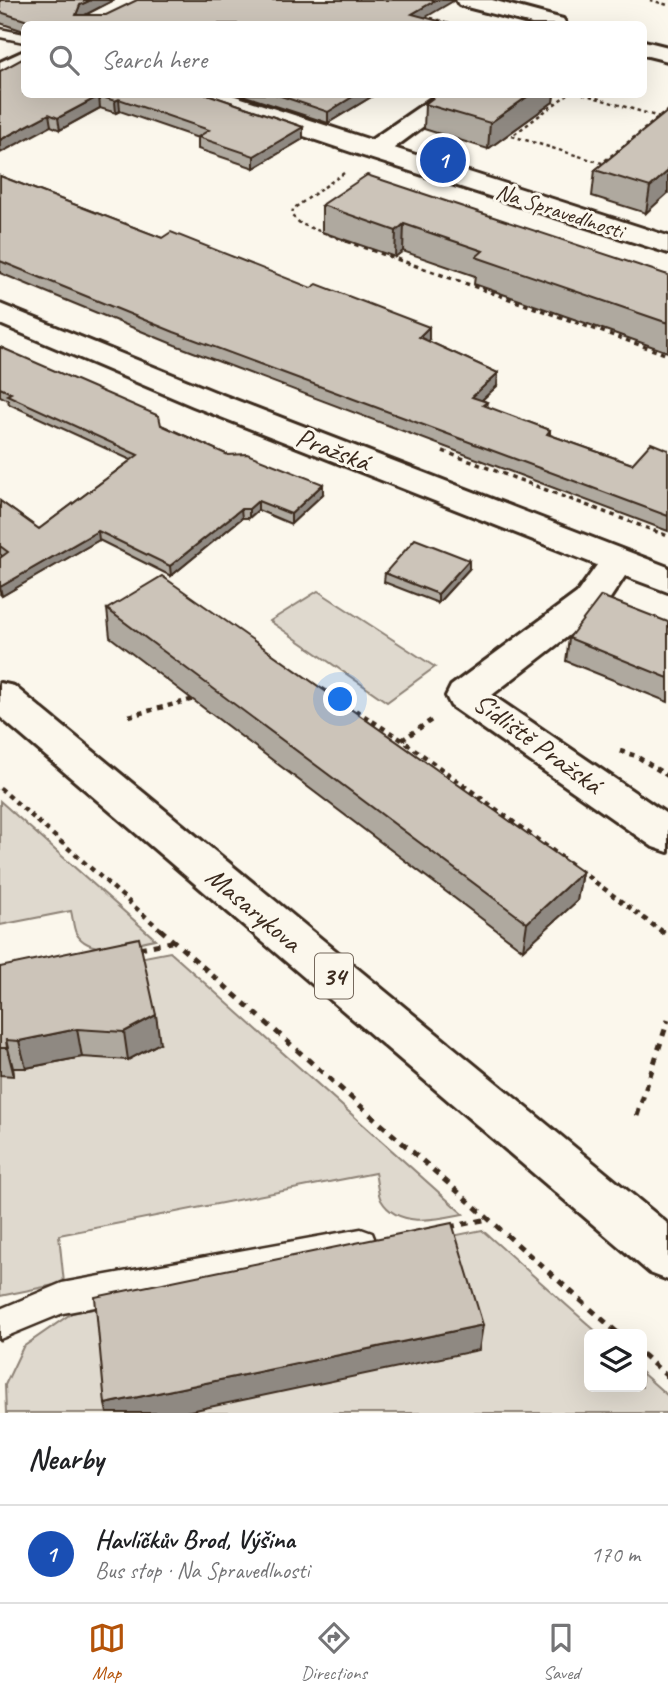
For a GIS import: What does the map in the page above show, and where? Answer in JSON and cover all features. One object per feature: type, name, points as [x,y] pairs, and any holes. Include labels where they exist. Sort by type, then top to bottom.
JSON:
[{"type":"street","points":[[467,0],[544,21]]},
{"type":"street","points":[[647,49],[668,54]]},
{"type":"street","points":[[0,71],[21,60]]},
{"type":"street","name":"Na Spravedlnosti","points":[[215,98],[668,245]]},
{"type":"street","points":[[373,151],[449,98]]},
{"type":"street","name":"Pražská","points":[[0,313],[204,399],[668,580]]},
{"type":"street","name":"Sídliště Pražská","points":[[618,561],[590,601],[465,696],[668,836]]},
{"type":"street","name":"Masarykova","points":[[0,696],[668,1256]]},
{"type":"lane","points":[[0,33],[21,37]]},
{"type":"lane","points":[[0,1324],[62,1298],[431,1230]]},
{"type":"path","points":[[650,0],[668,5]]},
{"type":"path","points":[[416,14],[442,21]]},
{"type":"path","points":[[563,98],[512,136],[602,163],[668,110]]},
{"type":"path","points":[[596,98],[660,117]]},
{"type":"path","points":[[373,151],[293,209],[292,216],[295,220],[345,241],[668,355]]},
{"type":"path","points":[[340,176],[353,181]]},
{"type":"path","points":[[320,688],[402,740],[668,936]]},
{"type":"path","points":[[129,716],[206,696]]},
{"type":"path","points":[[612,748],[636,756],[668,776]]},
{"type":"path","points":[[0,788],[171,942],[613,1329]]},
{"type":"path","points":[[134,949],[171,942]]},
{"type":"path","points":[[637,1116],[668,1020]]},
{"type":"path","points":[[431,1230],[488,1219]]},
{"type":"path","points":[[647,1358],[668,1377]]},
{"type":"shaded area","points":[[318,591],[435,667],[387,702],[270,621]]},
{"type":"shaded area","points":[[0,801],[155,939],[124,946],[92,945],[83,941],[76,933],[71,911],[0,925]]},
{"type":"shaded area","points":[[170,952],[463,1214],[419,1220],[397,1215],[381,1200],[375,1173],[59,1235],[64,1283],[0,1296],[0,985]]},
{"type":"shaded area","points":[[482,1230],[593,1329],[584,1329],[584,1392],[647,1392],[647,1377],[668,1396],[668,1413],[6,1413],[5,1385],[23,1347],[72,1313]]},
{"type":"building","points":[[0,0],[91,0],[80,5],[76,15],[106,15],[137,0],[436,0],[412,14],[439,21],[28,21],[0,12]]},
{"type":"building","points":[[21,60],[21,98],[95,98],[58,118],[49,114],[0,140],[0,71]]},
{"type":"building","points":[[105,98],[219,98],[303,127],[254,156],[198,137],[209,130],[119,99],[115,101]]},
{"type":"building","points":[[287,98],[351,98],[328,112]]},
{"type":"building","points":[[433,98],[525,98],[490,123],[425,104]]},
{"type":"building","points":[[668,111],[668,171],[650,187],[595,170]]},
{"type":"building","points":[[367,175],[668,275],[668,323],[476,257],[483,251],[404,224],[396,231],[322,205]]},
{"type":"building","points":[[0,176],[162,238],[171,232],[311,288],[317,284],[429,327],[419,337],[498,373],[472,397],[487,402],[483,405],[550,430],[547,434],[632,464],[651,443],[668,450],[668,516],[174,332],[0,261]]},
{"type":"building","points":[[0,347],[159,416],[161,425],[228,455],[247,454],[323,484],[291,514],[258,501],[249,509],[241,509],[170,566],[98,531],[0,587],[0,558],[8,552],[0,546],[0,501],[39,529],[138,455],[7,395],[11,393],[0,388]]},
{"type":"building","points":[[415,539],[469,560],[438,594],[385,573]]},
{"type":"building","points":[[162,576],[582,872],[527,923],[107,609]]},
{"type":"building","points":[[601,596],[668,622],[668,678],[569,638]]},
{"type":"building","points":[[139,938],[156,1015],[124,1032],[77,1029],[19,1041],[6,1040],[7,1048],[0,1048],[0,967]]},
{"type":"building","points":[[452,1223],[483,1325],[105,1404],[95,1297]]},
{"type":"place","name":"Havlíčkův Brod, Výšina","points":[[443,160]]}]
